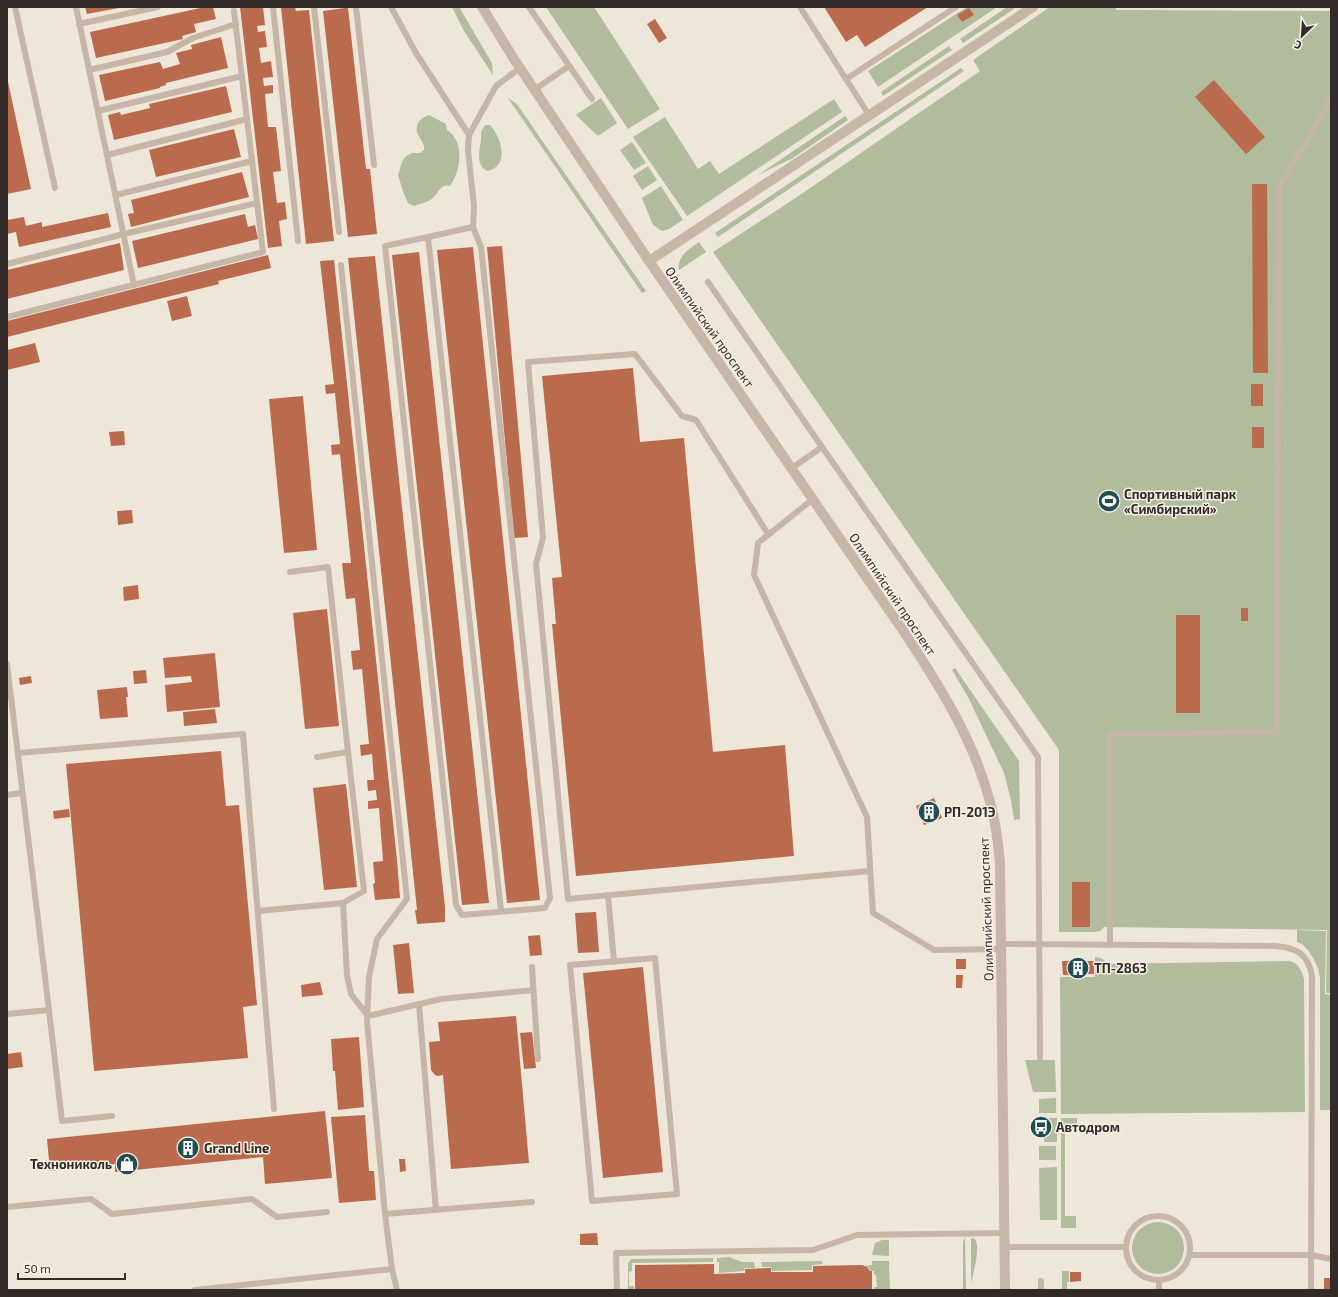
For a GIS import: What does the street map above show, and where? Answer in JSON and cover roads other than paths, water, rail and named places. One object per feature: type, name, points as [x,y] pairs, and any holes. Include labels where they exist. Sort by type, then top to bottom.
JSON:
[{"type":"street","name":"Олимпийский проспект","points":[[482,7],[534,90],[649,261],[904,632],[939,686],[958,719],[981,771],[991,803],[1000,863],[1005,1290]]},
{"type":"street","points":[[649,261],[1033,7]]},
{"type":"lane","points":[[15,7],[55,188]]},
{"type":"lane","points":[[76,7],[134,285]]},
{"type":"lane","points":[[79,24],[158,7]]},
{"type":"lane","points":[[273,7],[298,241]]},
{"type":"lane","points":[[314,7],[339,232]]},
{"type":"lane","points":[[356,7],[374,165]]},
{"type":"lane","points":[[391,7],[416,53],[469,135]]},
{"type":"lane","points":[[529,7],[592,99]]},
{"type":"lane","points":[[800,7],[869,115]]},
{"type":"lane","points":[[846,79],[956,7]]},
{"type":"lane","points":[[7,317],[263,252],[234,11]]},
{"type":"lane","points":[[89,70],[167,52],[193,38],[236,24]]},
{"type":"lane","points":[[534,90],[569,66]]},
{"type":"lane","points":[[473,227],[385,246],[453,881],[456,905],[462,915],[544,908],[550,898],[481,247],[473,227],[474,206],[468,150],[469,135],[496,86],[520,68]]},
{"type":"lane","points":[[98,111],[242,76]]},
{"type":"lane","points":[[1110,945],[1110,734],[1277,732],[1279,186],[1308,140],[1331,98]]},
{"type":"lane","points":[[107,155],[247,119]]},
{"type":"lane","points":[[116,195],[252,161]]},
{"type":"lane","points":[[7,264],[124,234],[257,203]]},
{"type":"lane","points":[[428,237],[501,911]]},
{"type":"lane","points":[[342,265],[407,899],[377,939],[369,977],[368,1016],[385,1214],[392,1269],[397,1290]]},
{"type":"lane","points":[[708,282],[1038,757],[1040,1058]]},
{"type":"lane","points":[[768,534],[696,420],[682,416],[635,354],[528,362],[544,538],[536,564],[568,899],[870,872]]},
{"type":"lane","points":[[792,468],[822,447]]},
{"type":"lane","points":[[813,499],[758,542],[754,575],[868,817],[873,912],[934,950],[1039,944],[1276,946],[1289,947],[1305,956],[1310,966],[1312,976],[1311,1290]]},
{"type":"lane","points":[[258,911],[343,902],[364,891],[328,567],[290,572]]},
{"type":"lane","points":[[7,664],[62,1121],[112,1116]]},
{"type":"lane","points":[[18,753],[243,734],[274,1109]]},
{"type":"lane","points":[[317,757],[348,752]]},
{"type":"lane","points":[[7,795],[22,793]]},
{"type":"lane","points":[[608,895],[614,962]]},
{"type":"lane","points":[[343,902],[348,975],[351,994],[368,1016]]},
{"type":"lane","points":[[655,958],[677,1194],[592,1201],[570,965],[614,962],[655,958]]},
{"type":"lane","points":[[532,967],[538,1059]]},
{"type":"lane","points":[[368,1016],[441,999],[533,990]]},
{"type":"lane","points":[[419,1004],[436,1210]]},
{"type":"lane","points":[[7,1014],[49,1010]]},
{"type":"lane","points":[[7,1207],[91,1199],[112,1214],[252,1199],[277,1217],[327,1212]]},
{"type":"lane","points":[[385,1214],[532,1202]]},
{"type":"lane","points":[[1152,1216],[1163,1216],[1173,1219],[1182,1226],[1186,1232],[1190,1247],[1190,1255],[1185,1266],[1170,1278],[1159,1280],[1145,1278],[1132,1267],[1127,1258],[1126,1247],[1128,1236],[1133,1227],[1142,1220],[1152,1216]]},
{"type":"lane","points":[[617,1290],[616,1253],[813,1250],[857,1236],[1004,1233]]},
{"type":"lane","points":[[1004,1247],[1126,1247]]},
{"type":"lane","points":[[1190,1255],[1311,1255],[1331,1259]]},
{"type":"lane","points":[[195,1290],[392,1269]]},
{"type":"lane","points":[[1159,1280],[1159,1290]]},
{"type":"lane","points":[[1041,1282],[1041,1290]]},
{"type":"place","name":"Спортивный парк «Симбирский»","points":[[1109,501]]},
{"type":"place","name":"РП-201Э","points":[[929,812]]},
{"type":"place","name":"ТП-2863","points":[[1078,968]]},
{"type":"place","name":"Автодром","points":[[1041,1127]]},
{"type":"place","name":"Grand Line","points":[[188,1148]]},
{"type":"place","name":"Технониколь","points":[[127,1164]]}]
